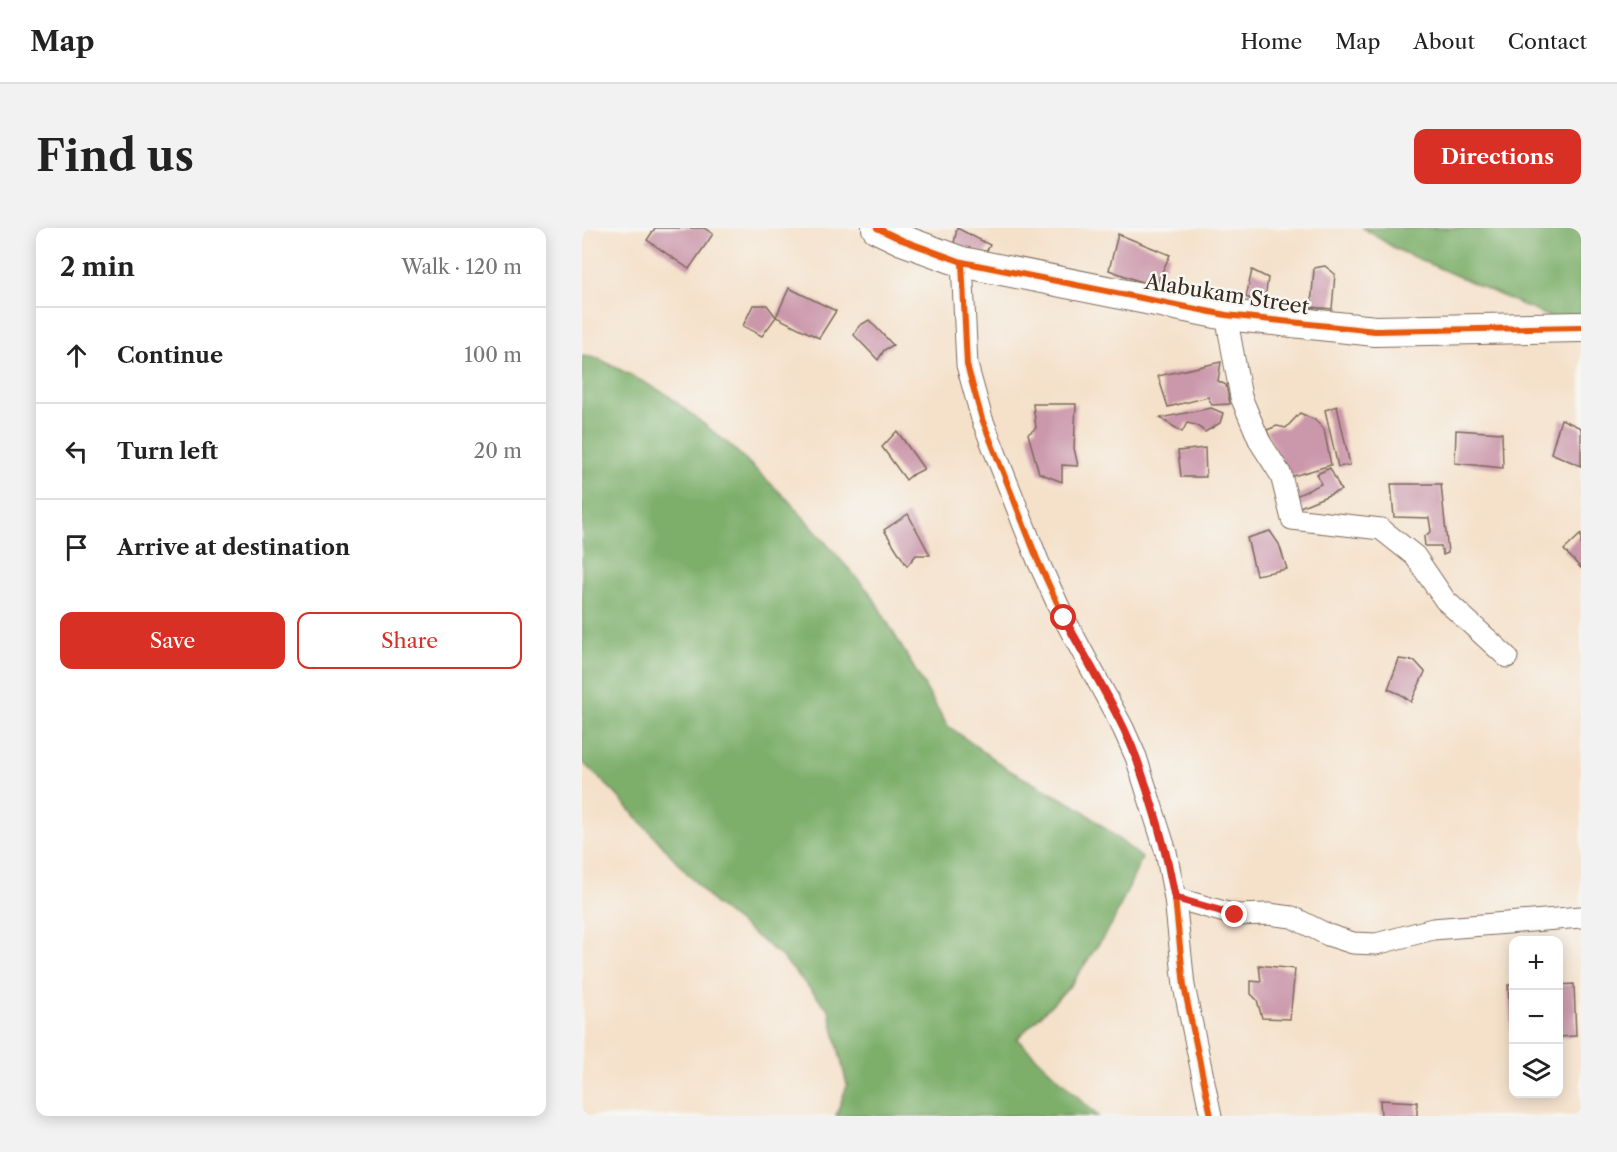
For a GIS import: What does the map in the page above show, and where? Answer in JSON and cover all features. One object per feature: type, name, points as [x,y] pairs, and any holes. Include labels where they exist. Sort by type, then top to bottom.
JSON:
[{"type":"street","name":"Alabukam Street","points":[[893,232],[962,262],[1226,315],[1375,332],[1581,327]]},
{"type":"street","points":[[962,262],[967,365],[982,419],[1038,561],[1064,618],[1136,757],[1166,852],[1175,898],[1184,986],[1211,1116]]},
{"type":"street","points":[[1226,315],[1240,398],[1260,442],[1281,475],[1293,519],[1381,529],[1415,556],[1445,600],[1507,657]]},
{"type":"street","points":[[1175,898],[1235,915],[1268,914],[1292,917],[1328,935],[1353,943],[1376,944],[1433,929],[1581,917]]},
{"type":"green space","points":[[1363,228],[1581,228],[1581,331],[1396,249]]},
{"type":"green space","points":[[582,356],[598,358],[666,394],[730,445],[788,500],[871,594],[947,725],[1007,769],[1081,809],[1142,858],[1112,924],[1071,985],[1017,1039],[1098,1116],[836,1116],[847,1085],[829,1010],[780,955],[715,904],[613,791],[582,762]]},
{"type":"building","points":[[655,228],[704,228],[713,234],[689,269],[647,240]]},
{"type":"building","points":[[957,228],[990,245],[982,259],[952,253]]},
{"type":"building","points":[[1118,234],[1170,255],[1155,287],[1109,270]]},
{"type":"building","points":[[1325,266],[1335,274],[1332,309],[1311,307],[1314,268]]},
{"type":"building","points":[[1252,270],[1268,278],[1266,292],[1258,302],[1246,297]]},
{"type":"building","points":[[789,288],[836,311],[819,338],[776,317]]},
{"type":"building","points":[[753,305],[767,305],[776,317],[762,336],[743,326]]},
{"type":"building","points":[[869,320],[893,345],[884,350],[878,360],[854,335],[859,326]]},
{"type":"building","points":[[1221,362],[1218,381],[1226,385],[1230,404],[1212,405],[1208,397],[1168,407],[1158,376]]},
{"type":"building","points":[[1033,404],[1076,404],[1074,448],[1078,466],[1062,465],[1062,482],[1039,473],[1028,434],[1036,428]]},
{"type":"building","points":[[1337,406],[1350,465],[1338,467],[1325,410]]},
{"type":"building","points":[[1211,408],[1223,413],[1220,423],[1205,432],[1196,425],[1187,423],[1182,432],[1160,418]]},
{"type":"building","points":[[1300,413],[1315,420],[1324,429],[1331,465],[1290,477],[1280,465],[1267,430],[1277,426],[1286,428]]},
{"type":"building","points":[[1561,419],[1581,428],[1581,466],[1551,453]]},
{"type":"building","points":[[1456,430],[1502,433],[1503,468],[1455,463]]},
{"type":"building","points":[[897,431],[924,469],[906,480],[882,447]]},
{"type":"building","points":[[1205,448],[1206,477],[1181,477],[1178,451]]},
{"type":"building","points":[[1330,468],[1341,490],[1300,507],[1294,497],[1321,484],[1317,474]]},
{"type":"building","points":[[1391,484],[1441,484],[1448,553],[1443,555],[1441,546],[1425,546],[1424,537],[1431,531],[1429,518],[1394,517]]},
{"type":"building","points":[[908,514],[930,555],[916,555],[907,566],[884,530]]},
{"type":"building","points":[[1270,531],[1279,544],[1287,569],[1256,575],[1247,538]]},
{"type":"building","points":[[1581,534],[1581,568],[1564,550]]},
{"type":"building","points":[[1399,659],[1415,661],[1425,672],[1411,702],[1388,689]]},
{"type":"building","points":[[1259,965],[1295,969],[1290,1019],[1262,1018],[1257,1000],[1251,994],[1251,981],[1261,982]]},
{"type":"building","points":[[1574,984],[1576,1036],[1563,1037],[1563,985]]},
{"type":"building","points":[[1380,1100],[1417,1102],[1417,1116],[1381,1116]]},
{"type":"cycle path","points":[[877,228],[902,240],[962,262],[1226,315],[1375,331],[1581,327]]},
{"type":"cycle path","points":[[962,262],[967,365],[982,419],[1038,561],[1064,618],[1136,757],[1166,852],[1175,898],[1184,986],[1211,1116]]},
{"type":"route","points":[[1064,618],[1136,757],[1166,852],[1175,898],[1235,915]]}]
